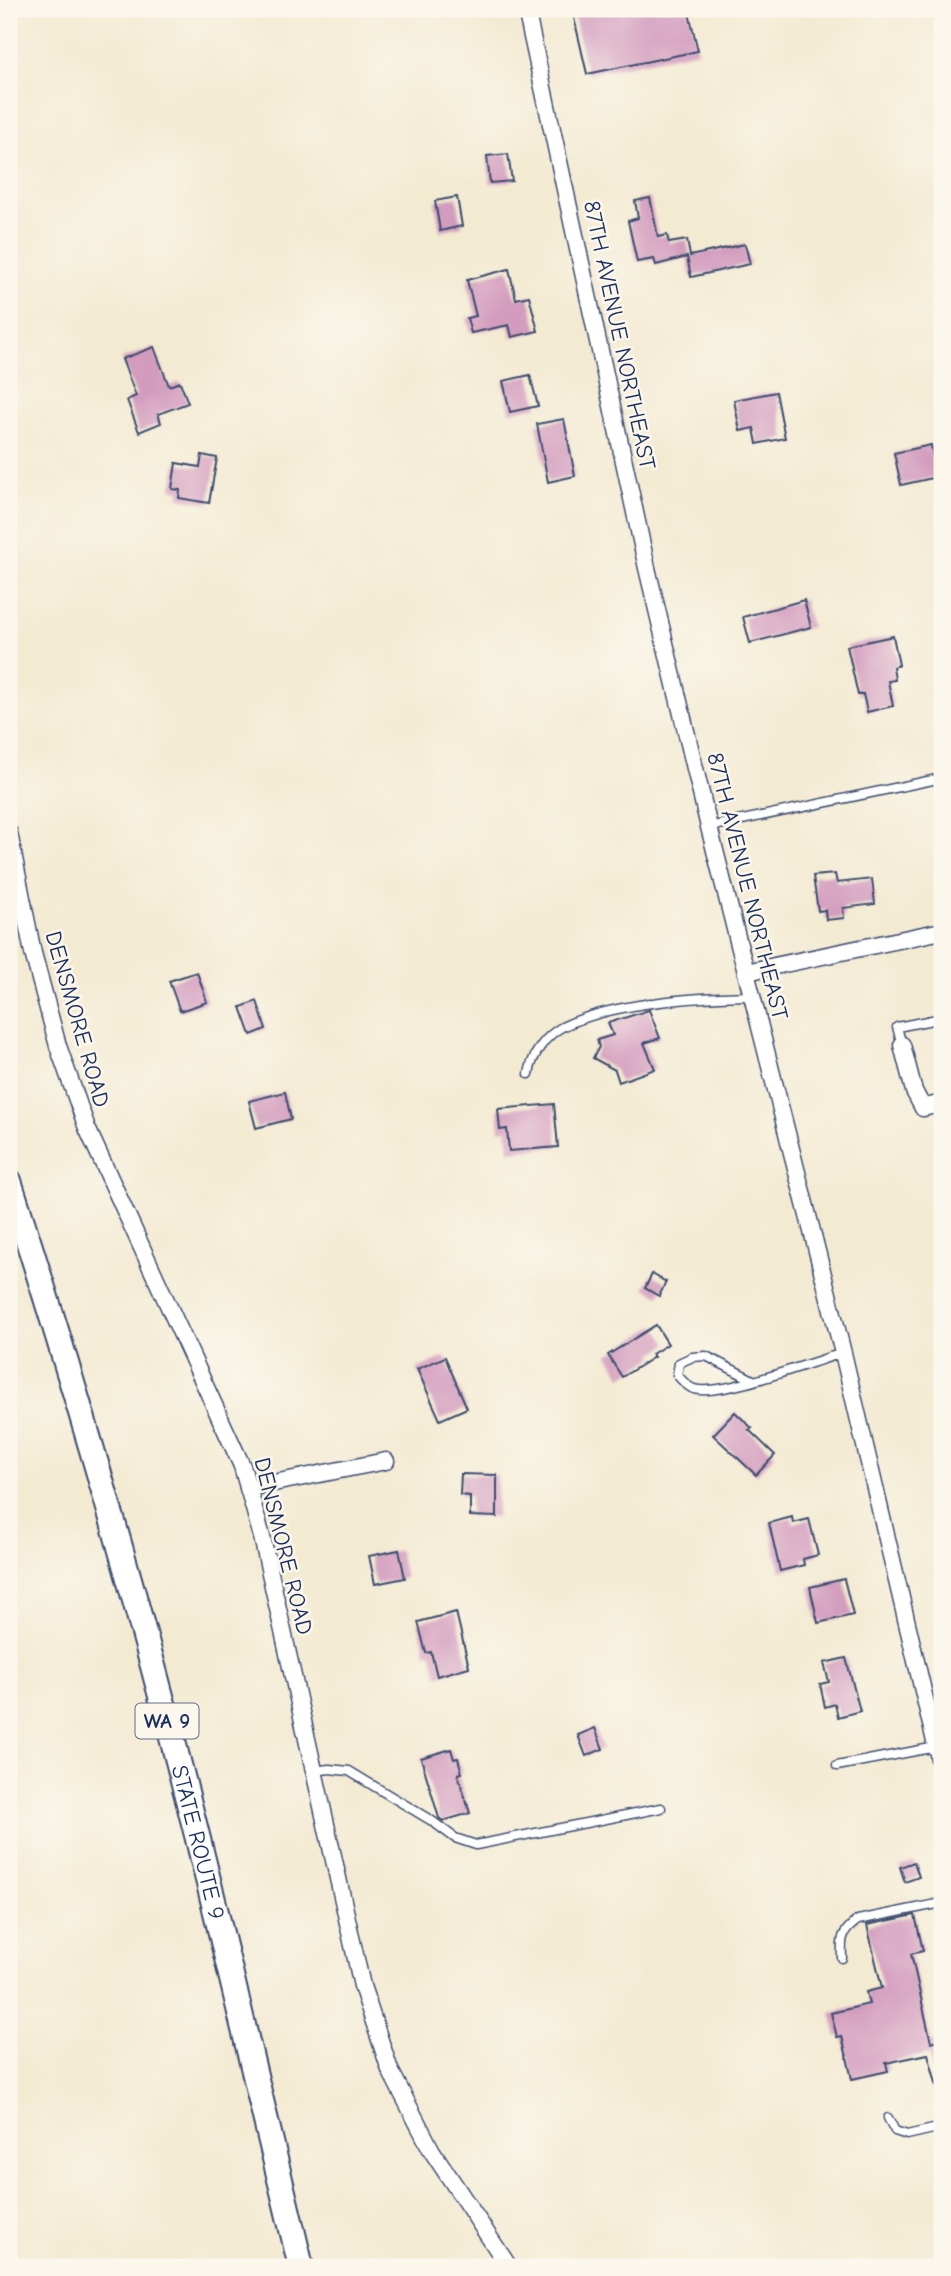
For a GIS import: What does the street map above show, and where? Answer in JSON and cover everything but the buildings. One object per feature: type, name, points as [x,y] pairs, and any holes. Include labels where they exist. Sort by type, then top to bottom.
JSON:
[{"type":"main road","name":"STATE ROUTE 9","points":[[9,1181],[49,1306],[152,1663],[214,1903],[301,2267]]},
{"type":"street","name":"87TH AVENUE NORTHEAST","points":[[526,9],[645,557],[709,827],[843,1353],[942,1771]]},
{"type":"street","name":"DENSMORE ROAD","points":[[9,833],[33,953],[58,1046],[87,1128],[242,1466],[262,1537],[362,1986],[390,2070],[432,2151],[509,2267]]},
{"type":"street","points":[[746,972],[942,931]]},
{"type":"street","points":[[902,1045],[914,1091],[923,1108],[942,1104]]},
{"type":"street","points":[[248,1488],[386,1461]]},
{"type":"lane","points":[[709,827],[942,778]]},
{"type":"lane","points":[[529,1074],[539,1049],[561,1028],[652,1003],[752,996]]},
{"type":"lane","points":[[902,1045],[897,1027],[942,1018]]},
{"type":"lane","points":[[753,1380],[706,1356],[692,1357],[679,1363],[677,1375],[690,1388],[716,1390],[753,1380],[843,1353]]},
{"type":"lane","points":[[837,1766],[936,1746]]},
{"type":"lane","points":[[314,1772],[329,1769],[349,1771],[455,1838],[476,1845],[661,1808]]},
{"type":"lane","points":[[842,1958],[843,1936],[847,1927],[858,1920],[942,1903]]},
{"type":"lane","points":[[888,2118],[895,2131],[907,2135],[942,2127]]}]
